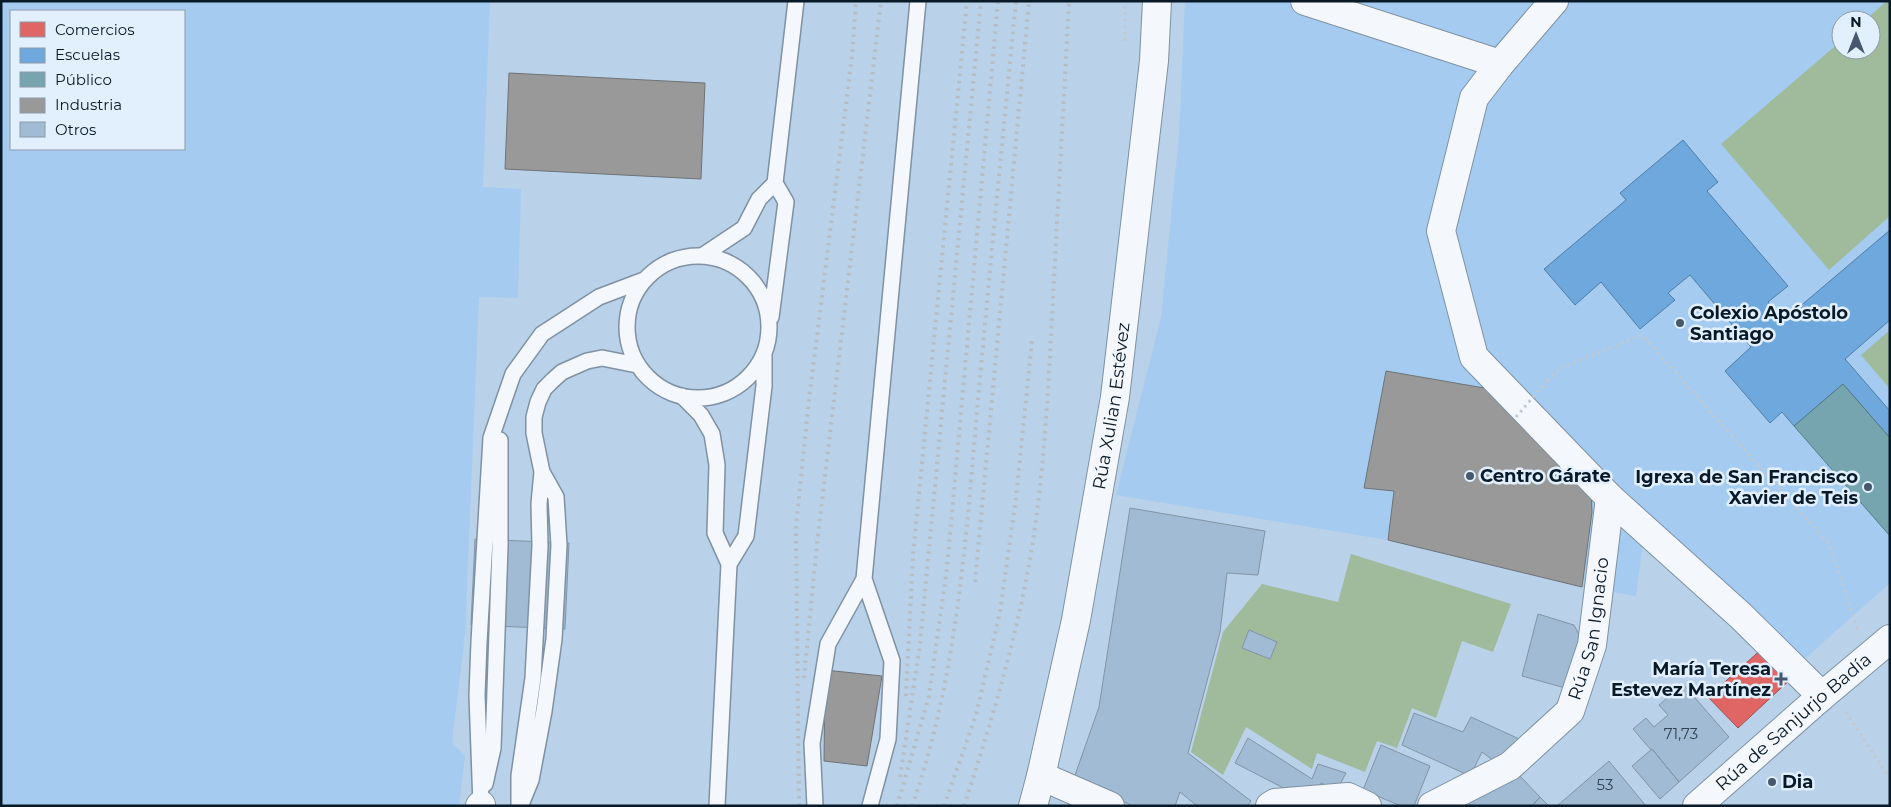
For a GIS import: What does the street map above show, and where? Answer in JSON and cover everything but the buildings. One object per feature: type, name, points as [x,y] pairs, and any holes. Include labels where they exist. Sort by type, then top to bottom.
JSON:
[{"type":"street","name":"Rúa Xulian Estévez","points":[[1032,806],[1041,776],[1077,611],[1115,397],[1154,61],[1157,1]]},
{"type":"street","points":[[1305,1],[1500,64]]},
{"type":"street","points":[[1554,1],[1500,64],[1474,98],[1441,231],[1474,357],[1610,498],[1826,692]]},
{"type":"street","name":"Rúa San Ignacio","points":[[1432,806],[1510,766],[1570,710],[1592,645],[1610,498]]},
{"type":"street","name":"Rúa de Sanjurjo Badía","points":[[1698,806],[1826,692],[1890,639]]},
{"type":"street","points":[[1041,776],[1110,806]]},
{"type":"street","points":[[1270,806],[1275,803],[1348,797],[1367,806]]},
{"type":"lane","points":[[729,564],[746,536],[764,386],[764,354],[786,202],[775,183],[796,1]]},
{"type":"lane","points":[[815,806],[812,743],[828,644],[864,579],[918,1]]},
{"type":"lane","points":[[702,256],[744,228],[759,199],[775,183]]},
{"type":"lane","points":[[764,354],[756,368],[745,381],[731,390],[715,396],[699,398],[682,396],[664,390],[649,379],[637,365],[630,348],[626,330],[628,312],[634,295],[644,280],[661,266],[680,258],[702,256],[720,259],[736,267],[750,278],[761,293],[768,311],[769,328]]},
{"type":"lane","points":[[481,805],[478,642],[491,438],[513,374],[542,334],[599,297],[644,280]]},
{"type":"lane","points":[[520,806],[531,780],[544,712],[554,639],[558,545],[556,497],[542,472],[534,433],[534,417],[544,389],[562,372],[587,361],[602,358],[637,365]]},
{"type":"lane","points":[[682,396],[701,415],[712,434],[717,465],[715,532],[729,564],[717,806]]},
{"type":"lane","points":[[864,579],[892,661],[888,738],[870,806]]},
{"type":"path","points":[[1516,417],[1560,368],[1642,335],[1829,544],[1868,657]]},
{"type":"path","points":[[1826,692],[1890,779]]},
{"type":"shaded area","points":[[1,1],[490,1],[483,187],[521,189],[518,298],[479,297],[465,635],[452,743],[465,756],[459,806],[1,806]]},
{"type":"shaded area","points":[[1185,1],[1890,1],[1890,583],[1800,663],[1646,520],[1636,596],[1582,587],[1388,540],[1116,495],[1161,317],[1179,135]]},
{"type":"green space","points":[[1887,1],[1890,1],[1890,216],[1829,270],[1721,144],[1831,50],[1831,60],[1881,60],[1881,10],[1877,10]]},
{"type":"green space","points":[[1890,330],[1890,389],[1861,355]]},
{"type":"green space","points":[[1351,554],[1511,604],[1493,652],[1462,641],[1436,718],[1412,708],[1397,748],[1377,741],[1365,772],[1317,753],[1312,769],[1246,727],[1223,775],[1191,752],[1223,632],[1262,584],[1338,602]]},
{"type":"railway","points":[[799,806],[796,526],[809,400],[852,56],[856,1]]},
{"type":"railway","points":[[804,678],[817,544],[881,1]]},
{"type":"railway","points":[[906,696],[913,555],[967,1]]},
{"type":"railway","points":[[900,777],[920,644],[981,1]]},
{"type":"railway","points":[[897,806],[929,696],[947,568],[998,1]]},
{"type":"railway","points":[[912,806],[928,757],[940,706],[958,605],[1016,1]]},
{"type":"railway","points":[[975,582],[1029,1]]},
{"type":"railway","points":[[964,806],[998,695],[1018,619],[1033,543],[1044,448],[1048,392],[1069,1]]},
{"type":"railway","points":[[944,806],[976,715],[1000,612],[1016,498],[1032,340]]},
{"type":"place","name":"Colexio Apóstolo Santiago","points":[[1680,323]]},
{"type":"place","name":"Centro Gárate","points":[[1470,476]]},
{"type":"place","name":"Igrexa de San Francisco Xavier de Teis","points":[[1868,487]]},
{"type":"place","name":"María Teresa Estevez Martínez","points":[[1781,679]]},
{"type":"place","name":"Dia","points":[[1772,782]]}]
